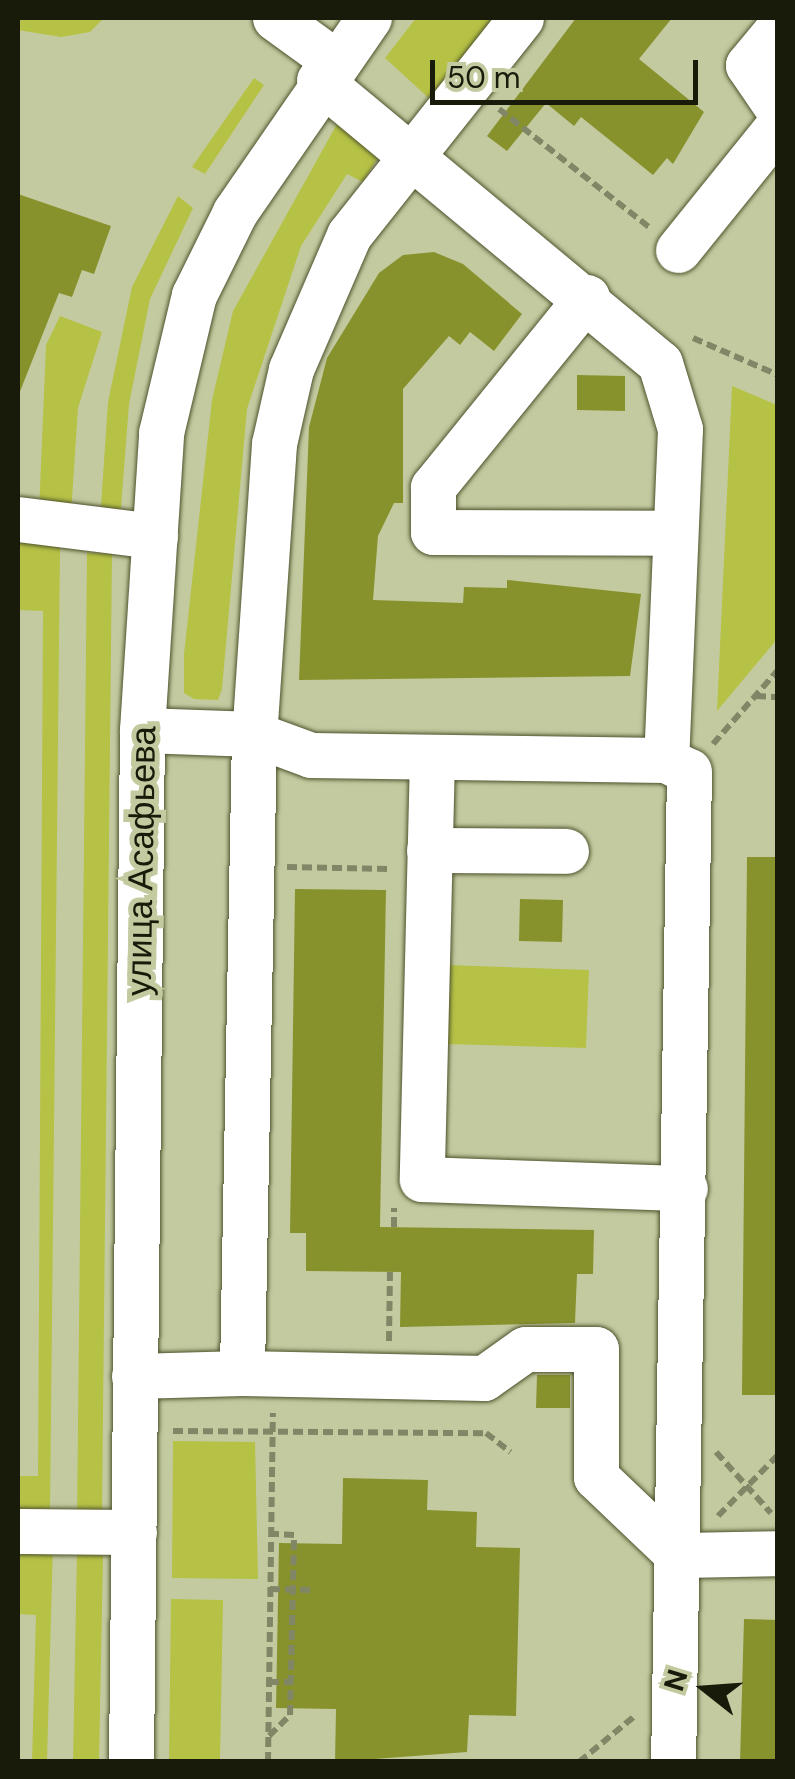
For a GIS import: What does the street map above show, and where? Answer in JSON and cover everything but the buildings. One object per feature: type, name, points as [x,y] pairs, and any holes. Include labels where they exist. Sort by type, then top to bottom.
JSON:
[{"type":"street","points":[[275,18],[410,152],[587,297],[660,363],[680,429],[675,533],[684,1188],[673,1762]]},
{"type":"street","name":"улица Асафьева","points":[[131,1762],[142,730],[161,433],[194,295],[326,70],[369,18]]},
{"type":"street","points":[[258,1373],[254,734],[274,444],[292,370],[350,235],[410,152],[521,18]]},
{"type":"street","points":[[778,29],[748,65],[778,109]]},
{"type":"street","points":[[678,250],[778,126]]},
{"type":"street","points":[[587,297],[433,487],[433,532],[675,533]]},
{"type":"street","points":[[18,519],[154,536]]},
{"type":"street","points":[[142,730],[254,734],[311,755],[678,765]]},
{"type":"street","points":[[432,757],[422,1179],[684,1188]]},
{"type":"street","points":[[429,850],[566,851]]},
{"type":"street","points":[[134,1376],[258,1373],[484,1378],[525,1349],[596,1348],[596,1478],[678,1555],[778,1552]]},
{"type":"street","points":[[18,1531],[134,1532]]},
{"type":"path","points":[[467,83],[678,250]]},
{"type":"path","points":[[678,765],[755,696],[778,670]]},
{"type":"path","points":[[755,696],[778,696]]},
{"type":"path","points":[[389,1376],[390,1272]]},
{"type":"path","points":[[258,1373],[273,1432],[268,1762]]},
{"type":"path","points":[[680,1416],[750,1484],[778,1522]]},
{"type":"path","points":[[170,1432],[486,1432],[510,1452]]},
{"type":"path","points":[[678,1555],[778,1455]]},
{"type":"path","points":[[268,1737],[290,1715],[293,1589],[294,1535],[272,1534]]},
{"type":"path","points":[[270,1589],[311,1590]]},
{"type":"path","points":[[269,1682],[291,1682]]},
{"type":"path","points":[[579,1762],[675,1683]]},
{"type":"green space","points":[[18,18],[104,18],[90,32],[61,37],[18,30]]},
{"type":"green space","points":[[416,18],[500,18],[433,102],[385,58]]},
{"type":"green space","points":[[254,78],[264,85],[205,174],[192,167]]},
{"type":"green space","points":[[337,124],[378,157],[363,182],[347,174],[301,246],[247,409],[222,689],[218,700],[194,699],[184,693],[184,654],[212,400],[233,311]]},
{"type":"green space","points":[[178,196],[193,208],[150,299],[129,404],[120,521],[100,520],[108,402],[132,287]]},
{"type":"green space","points":[[60,316],[102,332],[78,408],[71,514],[39,512],[46,345]]},
{"type":"green space","points":[[732,386],[777,405],[778,638],[717,711]]},
{"type":"green space","points":[[18,529],[60,548],[50,1513],[18,1513],[18,1476],[38,1476],[43,611],[18,610]]},
{"type":"green space","points":[[87,553],[112,554],[102,1511],[77,1520]]},
{"type":"green space","points":[[447,965],[589,970],[586,1048],[444,1044]]},
{"type":"green space","points":[[173,1441],[255,1442],[258,1579],[172,1578]]},
{"type":"green space","points":[[18,1543],[53,1544],[47,1761],[32,1761],[36,1615],[18,1614]]},
{"type":"green space","points":[[77,1550],[103,1556],[99,1761],[73,1762]]},
{"type":"green space","points":[[171,1599],[223,1600],[220,1761],[169,1761]]}]
